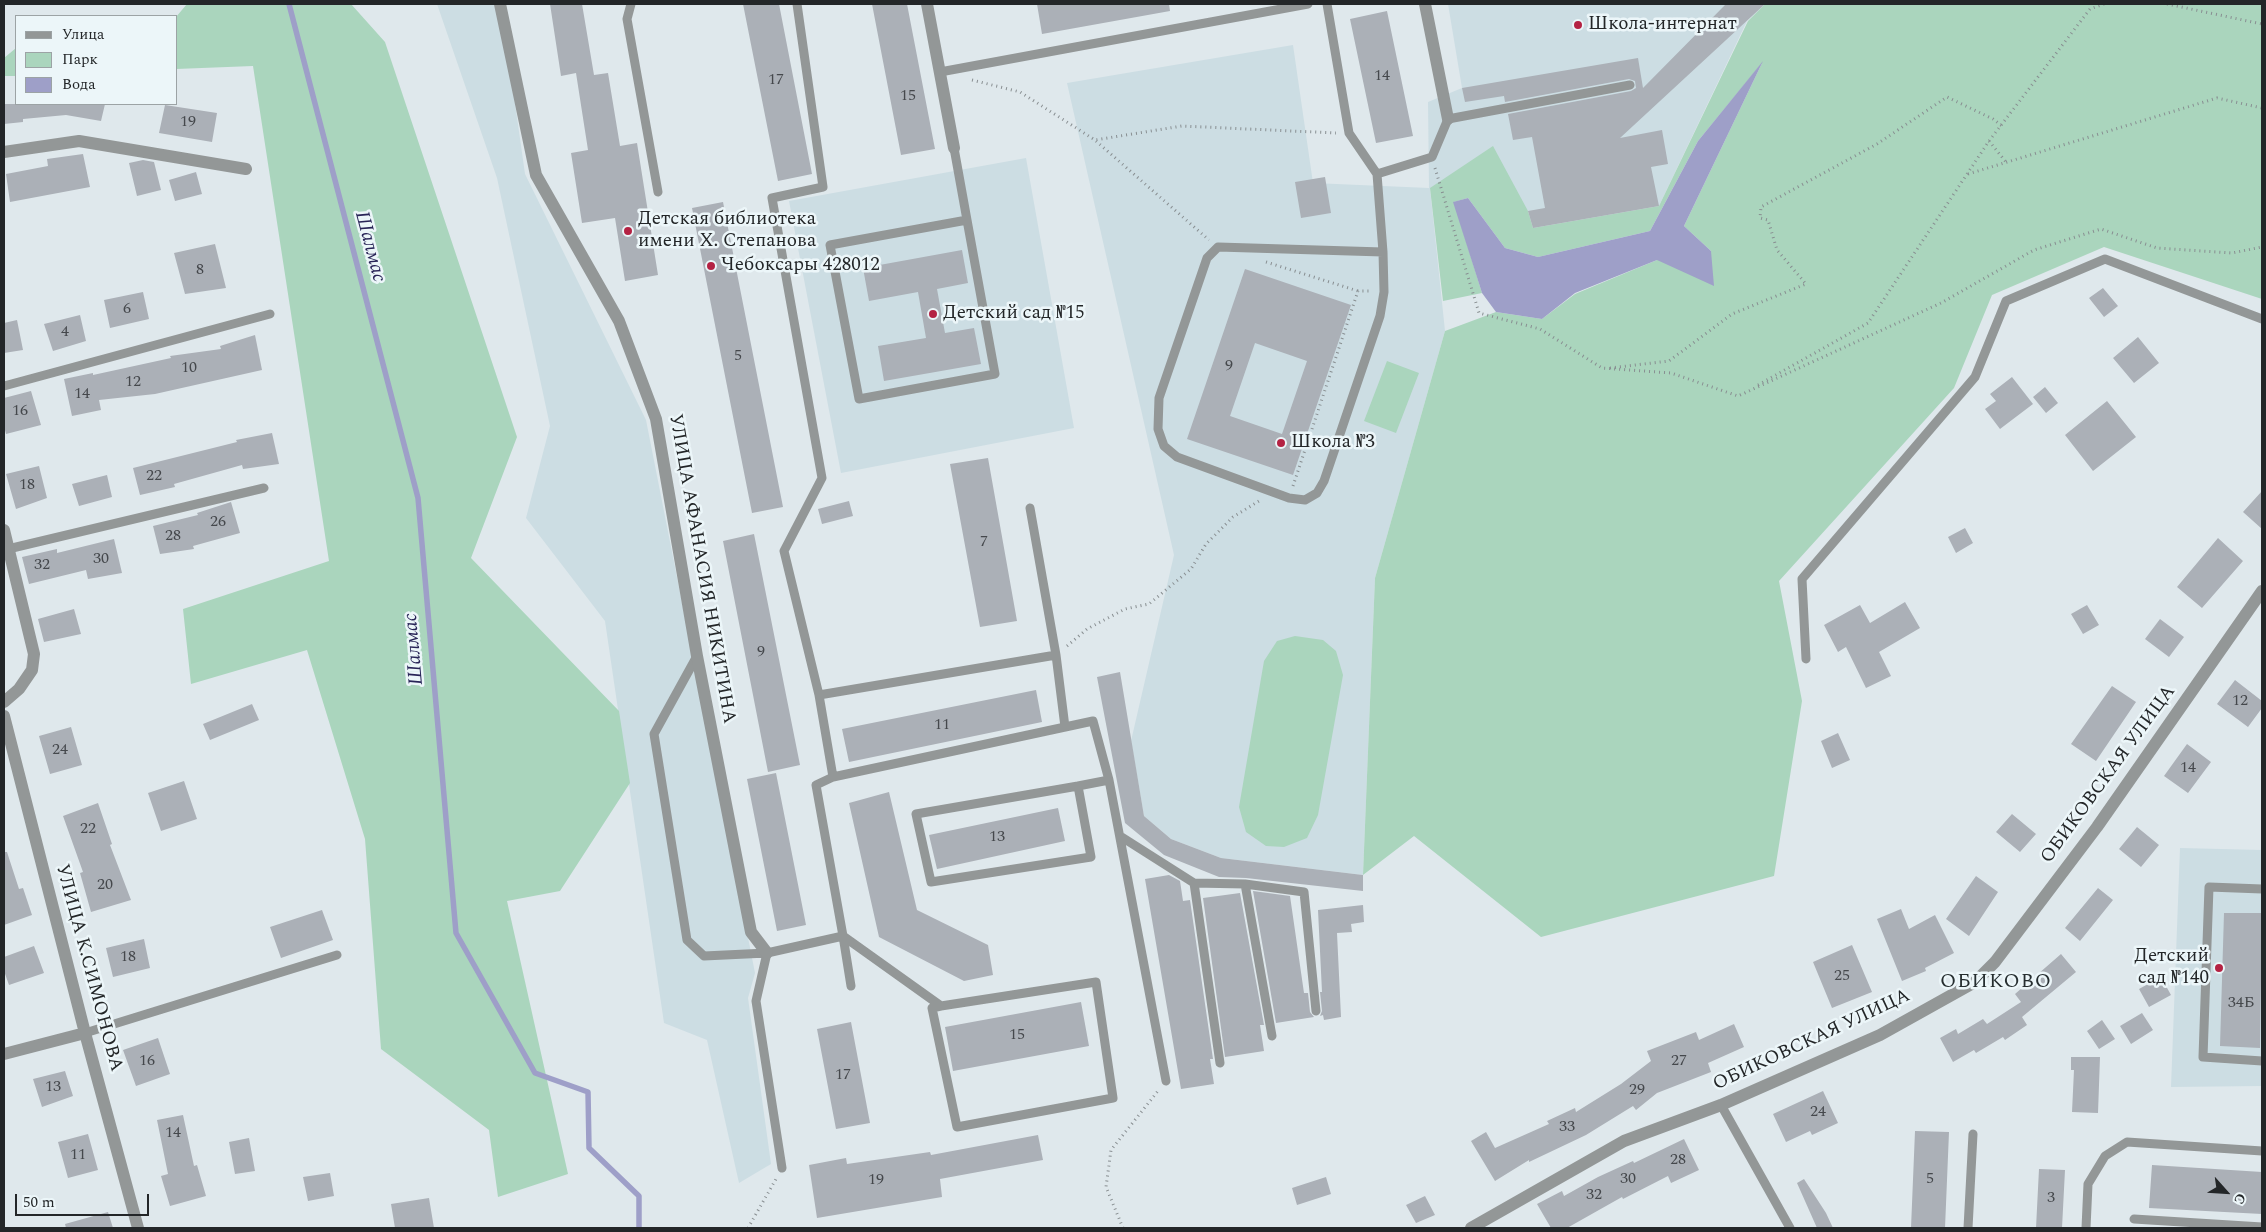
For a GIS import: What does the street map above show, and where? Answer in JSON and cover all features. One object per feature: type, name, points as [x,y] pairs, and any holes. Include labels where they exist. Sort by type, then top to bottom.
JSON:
[{"type":"street","name":"УЛИЦА АФАНАСИЯ НИКИТИНА","points":[[500,4],[536,175],[619,321],[656,419],[697,656],[751,932],[767,953]]},
{"type":"street","points":[[927,4],[954,148]]},
{"type":"street","points":[[1425,4],[1448,120]]},
{"type":"street","points":[[4,152],[78,141],[246,169]]},
{"type":"street","points":[[4,530],[34,654],[32,670],[19,689],[4,702]]},
{"type":"street","name":"ОБИКОВСКАЯ УЛИЦА","points":[[1471,1228],[1624,1141],[1721,1105],[1880,1035],[1975,982],[1995,962],[2097,827],[2262,591]]},
{"type":"street","name":"УЛИЦА К.СИМОНОВА","points":[[4,716],[85,1033],[138,1228]]},
{"type":"street","points":[[4,1054],[85,1033]]},
{"type":"lane","points":[[631,4],[627,18],[658,192]]},
{"type":"lane","points":[[797,4],[823,187],[772,198],[822,478],[784,550],[819,695],[832,776]]},
{"type":"lane","points":[[940,72],[1308,4]]},
{"type":"lane","points":[[1327,4],[1349,133],[1377,174],[1382,252],[1384,292],[1380,316],[1324,481],[1317,493],[1304,500],[1288,498],[1177,457],[1164,446],[1158,429],[1159,398],[1207,258],[1218,247],[1382,252]]},
{"type":"lane","points":[[1377,174],[1432,158],[1448,120],[1630,85]]},
{"type":"lane","points":[[954,148],[995,374],[858,399],[830,245],[967,220]]},
{"type":"lane","points":[[1806,659],[1802,579],[1975,377],[2006,301],[2105,259],[2262,319]]},
{"type":"lane","points":[[4,386],[270,314]]},
{"type":"lane","points":[[8,549],[264,488]]},
{"type":"lane","points":[[1030,508],[1056,655],[1064,727]]},
{"type":"lane","points":[[819,695],[1056,655]]},
{"type":"lane","points":[[697,656],[654,734],[687,940],[704,956],[767,953],[843,936],[941,1006],[1096,982],[1114,1098],[957,1127],[932,1008],[941,1006]]},
{"type":"lane","points":[[851,986],[816,784],[832,776],[1093,721],[1109,780],[1166,1080]]},
{"type":"lane","points":[[1078,786],[1091,857],[931,882],[916,814],[1109,780]]},
{"type":"lane","points":[[1120,836],[1194,883],[1245,884],[1304,892],[1316,1011]]},
{"type":"lane","points":[[1194,883],[1220,1063]]},
{"type":"lane","points":[[1245,884],[1272,1036]]},
{"type":"lane","points":[[2262,888],[2209,887],[2203,1057],[2262,1061]]},
{"type":"lane","points":[[767,953],[756,1001],[782,1168]]},
{"type":"lane","points":[[85,1033],[336,955]]},
{"type":"lane","points":[[1721,1105],[1790,1228]]},
{"type":"lane","points":[[1968,1228],[1974,1134]]},
{"type":"lane","points":[[2086,1228],[2088,1184],[2105,1156],[2127,1142],[2262,1151]]},
{"type":"lane","points":[[2134,1219],[2262,1227]]},
{"type":"path","points":[[1738,396],[1868,323],[1989,141],[2090,9],[2104,4]]},
{"type":"path","points":[[2167,4],[2262,24]]},
{"type":"path","points":[[966,78],[1020,92],[1095,140],[1218,247]]},
{"type":"path","points":[[1602,368],[1669,361],[1732,314],[1806,284],[1777,250],[1768,220],[1760,218],[1761,207],[1877,144],[1947,97],[1993,119],[2002,126]]},
{"type":"path","points":[[1967,174],[2216,98],[2262,108]]},
{"type":"path","points":[[1095,140],[1182,126],[1349,133]]},
{"type":"path","points":[[1989,141],[2006,162]]},
{"type":"path","points":[[1432,158],[1479,314],[1540,329],[1602,368],[1671,373],[1738,396],[1941,303],[2034,250],[2101,230],[2157,248],[2232,253],[2262,247]]},
{"type":"path","points":[[1265,262],[1358,291],[1384,292]]},
{"type":"path","points":[[1288,498],[1358,291]]},
{"type":"path","points":[[1056,655],[1087,629],[1125,610],[1149,604],[1191,569],[1206,544],[1233,517],[1272,492]]},
{"type":"path","points":[[1123,1228],[1106,1187],[1111,1150],[1166,1080]]},
{"type":"path","points":[[748,1228],[782,1168]]},
{"type":"shaded area","points":[[437,4],[501,4],[525,174],[646,420],[755,973],[748,998],[771,1164],[739,1183],[707,1040],[664,1023],[605,621],[526,518],[550,426],[497,178]]},
{"type":"shaded area","name":"Школа №3","points":[[1448,4],[1765,4],[1747,21],[1659,206],[1533,228],[1528,211],[1430,188],[1445,331],[1375,578],[1363,875],[1221,858],[1171,839],[1144,816],[1131,741],[1174,555],[1067,83],[1293,45],[1313,183],[1429,188],[1428,102],[1462,88]]},
{"type":"shaded area","name":"Детский сад №15","points":[[1026,158],[1074,428],[841,473],[789,201]]},
{"type":"shaded area","name":"Детский сад №140","points":[[2180,848],[2262,850],[2262,1086],[2171,1087]]},
{"type":"green space","points":[[187,4],[351,4],[385,42],[517,437],[471,558],[619,711],[630,783],[560,891],[507,901],[568,1174],[498,1197],[489,1130],[381,1049],[365,839],[307,650],[191,684],[183,609],[329,561],[253,66],[178,69],[178,15]]},
{"type":"green space","points":[[1765,4],[2262,4],[2262,299],[2104,247],[1992,295],[1954,388],[1779,581],[1802,701],[1774,876],[1541,937],[1414,836],[1363,875],[1375,578],[1445,331],[1496,312],[1542,319],[1575,294],[1657,260],[1711,251],[1684,226],[1762,63],[1698,141],[1650,231],[1538,257],[1505,248],[1468,198],[1454,202],[1482,293],[1443,301],[1430,188],[1493,146],[1528,211],[1533,228],[1659,206],[1748,21]]},
{"type":"green space","points":[[15,49],[15,76],[4,76],[4,58]]},
{"type":"green space","points":[[1387,361],[1419,373],[1396,433],[1364,421]]},
{"type":"green space","points":[[1295,636],[1323,640],[1336,651],[1343,675],[1318,815],[1307,838],[1284,847],[1266,846],[1246,832],[1239,807],[1264,661],[1277,641]]},
{"type":"water","points":[[1763,61],[1684,226],[1711,251],[1714,286],[1657,260],[1575,293],[1542,319],[1496,312],[1482,293],[1453,202],[1468,198],[1505,248],[1538,257],[1650,231],[1698,141]]},
{"type":"building","points":[[550,4],[582,4],[594,75],[608,73],[620,146],[637,143],[658,275],[625,281],[615,218],[582,223],[571,153],[588,150],[576,73],[561,76]]},
{"type":"building","points":[[743,4],[779,4],[812,174],[778,181]]},
{"type":"building","points":[[872,4],[907,4],[935,149],[901,155]]},
{"type":"building","points":[[1037,4],[1169,4],[1170,11],[1042,34]]},
{"type":"building","points":[[1726,4],[1765,4],[1620,138],[1662,130],[1668,164],[1651,167],[1659,206],[1533,228],[1528,211],[1545,208],[1532,137],[1513,140],[1508,114],[1631,91],[1636,88],[1635,81],[1629,79],[1505,102],[1504,96],[1465,102],[1462,88],[1638,58],[1643,88]]},
{"type":"building","points":[[1387,11],[1413,136],[1376,143],[1350,19]]},
{"type":"building","points":[[4,104],[105,105],[101,121],[66,115],[23,119],[23,122],[4,124]]},
{"type":"building","points":[[165,105],[217,113],[212,142],[159,133]]},
{"type":"building","points":[[83,154],[90,187],[10,202],[6,174],[48,166],[47,159]]},
{"type":"building","points":[[143,160],[154,162],[161,190],[137,196],[129,163]]},
{"type":"building","points":[[196,172],[202,194],[175,201],[169,180]]},
{"type":"building","points":[[1325,177],[1331,213],[1301,218],[1295,182]]},
{"type":"building","points":[[723,202],[783,507],[752,513],[692,208]]},
{"type":"building","points":[[215,244],[226,288],[185,294],[174,253]]},
{"type":"building","points":[[962,250],[968,283],[937,289],[945,333],[974,328],[981,364],[884,381],[878,346],[926,338],[918,292],[869,301],[863,268]]},
{"type":"building","points":[[1245,269],[1351,305],[1293,475],[1187,439]],"holes":[[[1255,343],[1307,361],[1282,434],[1230,416]]]},
{"type":"building","points":[[2103,288],[2118,306],[2104,317],[2089,298]]},
{"type":"building","points":[[143,292],[149,319],[110,328],[104,300]]},
{"type":"building","points":[[80,315],[86,341],[53,351],[44,324]]},
{"type":"building","points":[[17,320],[23,350],[4,353],[4,323]]},
{"type":"building","points":[[255,335],[262,370],[155,394],[99,400],[101,410],[72,416],[64,379],[93,373],[93,375],[171,358],[170,356],[221,349],[220,346]]},
{"type":"building","points":[[2138,337],[2159,363],[2134,383],[2113,358]]},
{"type":"building","points":[[2012,377],[2033,404],[2000,429],[1985,409],[1996,401],[1990,394]]},
{"type":"building","points":[[2045,387],[2058,403],[2046,413],[2033,397]]},
{"type":"building","points":[[31,391],[41,425],[6,434],[4,426],[4,398]]},
{"type":"building","points":[[2107,401],[2136,437],[2093,471],[2065,435]]},
{"type":"building","points":[[272,433],[279,464],[243,469],[242,465],[174,484],[175,487],[140,495],[133,468],[237,442],[236,440]]},
{"type":"building","points":[[988,458],[1017,621],[980,627],[950,464]]},
{"type":"building","points":[[39,466],[47,498],[16,509],[6,474]]},
{"type":"building","points":[[107,475],[112,497],[79,506],[72,484]]},
{"type":"building","points":[[2262,491],[2262,529],[2243,512]]},
{"type":"building","points":[[849,501],[853,516],[822,524],[818,509]]},
{"type":"building","points":[[231,502],[240,533],[193,546],[194,549],[160,554],[153,526],[198,515],[197,513]]},
{"type":"building","points":[[1965,528],[1973,543],[1956,553],[1948,537]]},
{"type":"building","points":[[754,534],[800,765],[768,772],[723,541]]},
{"type":"building","points":[[2218,538],[2243,561],[2202,608],[2177,587]]},
{"type":"building","points":[[114,539],[122,573],[88,579],[86,570],[29,584],[22,557],[57,549],[57,553]]},
{"type":"building","points":[[1905,602],[1920,628],[1879,652],[1891,676],[1866,688],[1846,647],[1838,652],[1824,625],[1860,605],[1870,623]]},
{"type":"building","points":[[2087,605],[2099,625],[2083,634],[2071,614]]},
{"type":"building","points":[[74,609],[81,634],[44,642],[38,619]]},
{"type":"building","points":[[2160,619],[2184,637],[2169,657],[2145,639]]},
{"type":"building","points":[[1120,672],[1144,816],[1171,839],[1221,858],[1363,875],[1363,891],[1246,878],[1219,877],[1164,855],[1125,823],[1097,677]]},
{"type":"building","points":[[2235,680],[2262,701],[2262,708],[2248,727],[2217,704]]},
{"type":"building","points":[[2112,686],[2136,702],[2096,761],[2071,744]]},
{"type":"building","points":[[1036,690],[1042,722],[849,762],[842,729]]},
{"type":"building","points":[[252,704],[259,720],[210,740],[203,724]]},
{"type":"building","points":[[71,727],[82,765],[50,774],[39,736]]},
{"type":"building","points":[[1838,733],[1850,760],[1832,768],[1821,741]]},
{"type":"building","points":[[2187,744],[2211,762],[2188,793],[2164,776]]},
{"type":"building","points":[[776,773],[806,925],[777,931],[747,779]]},
{"type":"building","points":[[184,781],[197,819],[161,831],[148,793]]},
{"type":"building","points":[[889,792],[917,910],[988,945],[993,975],[964,981],[879,937],[849,803]]},
{"type":"building","points":[[98,803],[112,844],[110,845],[131,900],[91,912],[80,873],[83,872],[63,816]]},
{"type":"building","points":[[1058,808],[1065,841],[937,869],[929,835]]},
{"type":"building","points":[[2012,814],[2036,834],[2020,852],[1996,832]]},
{"type":"building","points":[[2137,827],[2159,845],[2141,867],[2119,849]]},
{"type":"building","points":[[4,852],[7,852],[19,889],[23,888],[32,915],[4,925]]},
{"type":"building","points":[[1169,875],[1180,881],[1183,901],[1190,900],[1213,1059],[1210,1059],[1214,1084],[1181,1089],[1145,879]]},
{"type":"building","points":[[1976,876],[1998,892],[1969,936],[1946,919]]},
{"type":"building","points":[[2098,888],[2113,900],[2080,941],[2065,928]]},
{"type":"building","points":[[1253,891],[1290,896],[1304,993],[1308,993],[1310,1012],[1314,1017],[1276,1023]]},
{"type":"building","points":[[1240,893],[1264,1025],[1260,1025],[1264,1051],[1225,1057],[1203,898]]},
{"type":"building","points":[[1363,905],[1364,922],[1351,924],[1352,932],[1337,933],[1341,1017],[1324,1020],[1323,1015],[1320,1016],[1322,1011],[1320,992],[1322,992],[1318,910]]},
{"type":"building","points":[[1901,909],[1909,929],[1935,915],[1954,953],[1925,968],[1926,971],[1902,981],[1877,919]]},
{"type":"building","points":[[322,910],[333,940],[281,958],[270,927]]},
{"type":"building","points":[[2224,913],[2262,913],[2260,1048],[2220,1046]]},
{"type":"building","points":[[144,939],[150,968],[113,977],[106,948]]},
{"type":"building","points":[[1852,945],[1872,992],[1832,1008],[1813,962]]},
{"type":"building","points":[[34,946],[44,973],[9,985],[4,971],[4,957]]},
{"type":"building","points":[[2061,954],[2076,972],[2022,1017],[2027,1025],[2005,1040],[2003,1037],[1976,1053],[1974,1050],[1953,1062],[1940,1038],[1956,1029],[1958,1034],[1983,1019],[1987,1024],[2021,1002],[2015,994]]},
{"type":"building","points":[[2161,977],[2171,995],[2149,1007],[2139,989]]},
{"type":"building","points":[[1081,1002],[1089,1046],[953,1071],[945,1027]]},
{"type":"building","points":[[2142,1013],[2153,1030],[2131,1044],[2120,1026]]},
{"type":"building","points":[[2102,1020],[2115,1039],[2099,1049],[2087,1031]]},
{"type":"building","points":[[851,1022],[870,1123],[836,1129],[817,1029]]},
{"type":"building","points":[[1734,1024],[1744,1047],[1708,1063],[1711,1072],[1657,1093],[1636,1110],[1633,1106],[1586,1135],[1529,1162],[1529,1160],[1495,1181],[1471,1141],[1486,1132],[1495,1148],[1549,1124],[1547,1121],[1575,1108],[1576,1112],[1621,1084],[1651,1061],[1647,1051],[1696,1032],[1699,1040]]},
{"type":"building","points":[[158,1038],[170,1074],[136,1086],[123,1050]]},
{"type":"building","points":[[2071,1057],[2100,1057],[2098,1113],[2072,1112],[2074,1070],[2071,1070]]},
{"type":"building","points":[[65,1071],[73,1096],[42,1107],[33,1079]]},
{"type":"building","points":[[1823,1091],[1838,1123],[1812,1135],[1810,1131],[1786,1142],[1773,1114]]},
{"type":"building","points":[[183,1115],[194,1166],[197,1165],[206,1196],[170,1206],[161,1176],[168,1174],[157,1120]]},
{"type":"building","points":[[1915,1131],[1949,1132],[1945,1228],[1911,1228]]},
{"type":"building","points":[[88,1134],[98,1170],[68,1178],[58,1142]]},
{"type":"building","points":[[1038,1135],[1043,1160],[940,1179],[942,1197],[817,1218],[809,1165],[846,1158],[847,1164],[930,1152],[931,1155]]},
{"type":"building","points":[[249,1138],[255,1171],[235,1174],[229,1142]]},
{"type":"building","points":[[1684,1139],[1699,1170],[1671,1183],[1668,1176],[1623,1199],[1622,1197],[1567,1228],[1551,1228],[1537,1204],[1562,1191],[1564,1196],[1598,1177],[1633,1161],[1634,1163]]},
{"type":"building","points":[[2152,1165],[2262,1172],[2262,1214],[2149,1208]]},
{"type":"building","points":[[2039,1169],[2065,1170],[2062,1228],[2036,1228]]},
{"type":"building","points":[[330,1173],[334,1196],[308,1201],[303,1177]]},
{"type":"building","points":[[1326,1177],[1331,1194],[1297,1205],[1292,1188]]},
{"type":"building","points":[[1804,1179],[1826,1213],[1833,1228],[1817,1228],[1797,1183]]},
{"type":"building","points":[[1425,1196],[1435,1215],[1416,1223],[1406,1205]]},
{"type":"building","points":[[429,1198],[434,1228],[395,1228],[391,1204]]},
{"type":"building","points":[[108,1212],[113,1228],[66,1228],[65,1224]]},
{"type":"waterway","name":"Шалмас","points":[[289,4],[418,498],[456,933],[535,1073],[588,1092],[589,1148],[639,1196],[639,1228]]},
{"type":"place","name":"Школа-интернат","points":[[1578,25]]},
{"type":"place","name":"Детская библиотека имени Х. Степанова","points":[[628,231]]},
{"type":"place","name":"Чебоксары 428012","points":[[711,266]]},
{"type":"place","name":"Детский сад №15","points":[[933,314]]},
{"type":"place","name":"Школа №3","points":[[1281,443]]},
{"type":"place","name":"Детский сад №140","points":[[2219,968]]},
{"type":"district","name":"ОБИКОВО","points":[[1996,983]]}]
